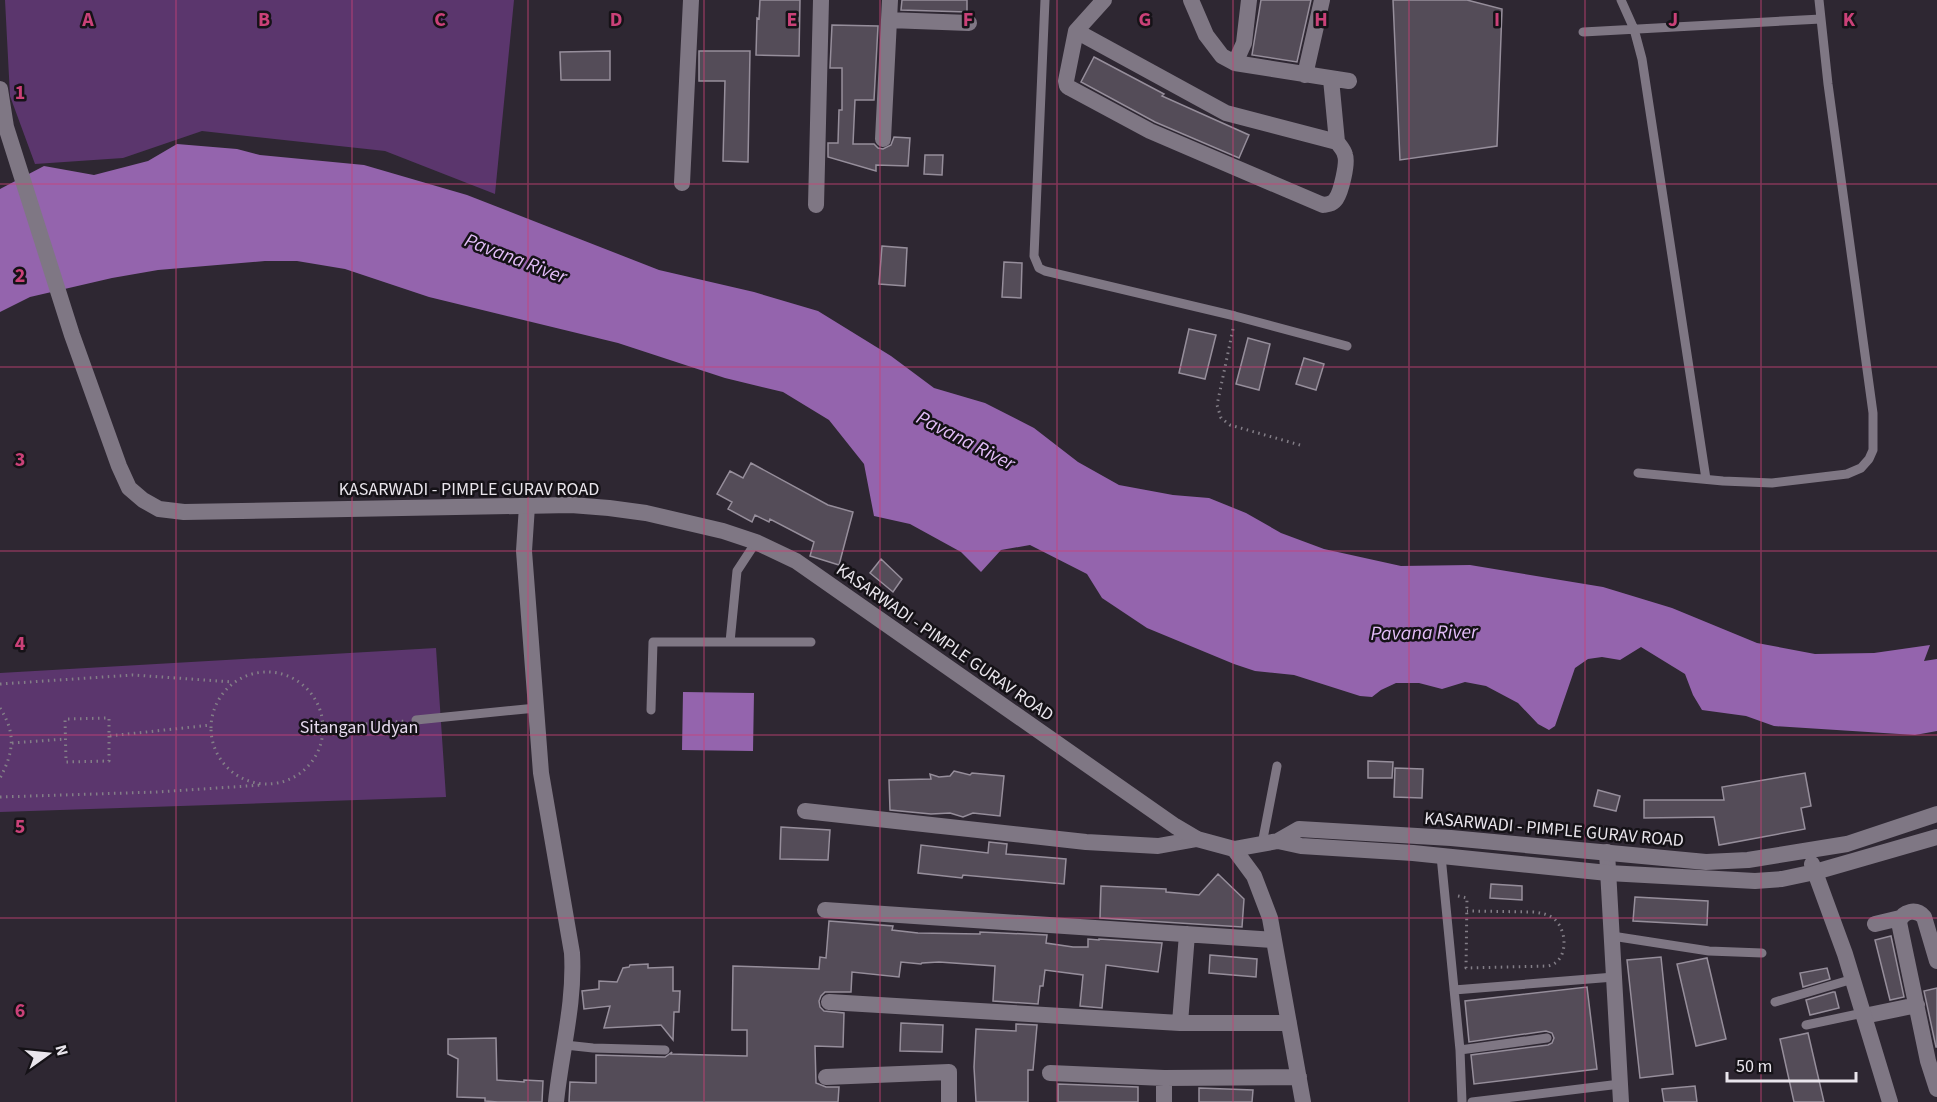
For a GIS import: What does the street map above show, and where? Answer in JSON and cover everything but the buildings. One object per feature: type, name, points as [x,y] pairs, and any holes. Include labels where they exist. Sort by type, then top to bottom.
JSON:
[{"type":"street","points":[[682,183],[691,0]]},
{"type":"street","points":[[816,205],[821,0]]},
{"type":"street","points":[[883,139],[890,0]]},
{"type":"street","points":[[1104,0],[1076,31],[1067,86],[1150,131],[1323,205],[1336,200],[1341,189],[1346,159],[1337,142],[1332,79]]},
{"type":"street","points":[[1191,0],[1206,35],[1222,56],[1235,63],[1349,81]]},
{"type":"street","points":[[1235,63],[1244,43],[1249,0]]},
{"type":"street","points":[[1305,75],[1322,0]]},
{"type":"street","points":[[889,20],[969,23]]},
{"type":"street","points":[[1076,31],[1226,113],[1337,142]]},
{"type":"street","name":"KASARWADI - PIMPLE GURAV ROAD","points":[[0,89],[6,127],[72,334],[119,466],[129,488],[143,500],[159,509],[184,512],[571,505],[646,513],[723,531],[756,542],[796,561],[1175,826],[1197,839],[1234,849],[1270,842],[1299,830],[1451,838],[1706,861],[1748,860],[1847,844],[1937,814]]},
{"type":"street","points":[[527,506],[524,551],[541,773],[572,953],[573,977],[556,1102]]},
{"type":"street","points":[[804,811],[1086,842],[1158,846],[1197,839]]},
{"type":"street","name":"KASARWADI - PIMPLE GURAV ROAD","points":[[1270,842],[1608,873],[1755,881],[1782,879],[1815,872],[1937,837]]},
{"type":"street","points":[[1234,849],[1254,876],[1266,903],[1303,1102]]},
{"type":"street","points":[[1808,851],[1853,980],[1890,1102]]},
{"type":"street","points":[[1607,852],[1621,1102]]},
{"type":"street","points":[[825,910],[1274,940]]},
{"type":"street","points":[[1875,924],[1900,918],[1912,911],[1922,914],[1937,961]]},
{"type":"street","points":[[1900,918],[1900,932],[1928,1061],[1937,1089]]},
{"type":"street","points":[[1180,1023],[1186,934]]},
{"type":"street","points":[[830,1002],[1180,1023],[1289,1023]]},
{"type":"street","points":[[1864,1015],[1917,1005]]},
{"type":"street","points":[[826,1077],[949,1072],[949,1102]]},
{"type":"street","points":[[1050,1073],[1164,1078],[1299,1077]]},
{"type":"street","points":[[1164,1078],[1164,1102]]},
{"type":"lane","points":[[1046,0],[1034,244],[1035,262],[1039,268],[1347,345]]},
{"type":"lane","points":[[1621,0],[1634,29],[1642,59],[1706,479]]},
{"type":"lane","points":[[1638,473],[1772,483],[1847,474],[1861,468],[1873,450],[1873,413],[1819,0]]},
{"type":"lane","points":[[1583,32],[1821,19]]},
{"type":"lane","points":[[730,642],[737,571],[756,542]]},
{"type":"lane","points":[[651,710],[653,642],[811,642]]},
{"type":"lane","points":[[417,720],[536,708]]},
{"type":"lane","points":[[1270,842],[1278,766]]},
{"type":"lane","points":[[1441,856],[1460,1050],[1462,1102]]},
{"type":"lane","points":[[1612,936],[1709,951],[1762,953]]},
{"type":"lane","points":[[1454,990],[1614,977]]},
{"type":"lane","points":[[1775,1002],[1853,980]]},
{"type":"lane","points":[[1806,1025],[1864,1015]]},
{"type":"lane","points":[[1460,1050],[1547,1038]]},
{"type":"lane","points":[[565,1045],[665,1050]]},
{"type":"lane","points":[[1472,1102],[1620,1084]]},
{"type":"path","points":[[1236,316],[1217,405],[1221,418],[1230,425],[1300,445]]},
{"type":"path","points":[[0,797],[157,792],[267,785],[285,782],[301,774],[313,761],[321,745],[324,728],[320,708],[310,692],[296,679],[278,672],[259,672],[235,682],[225,690],[215,707],[211,725],[214,745],[221,760],[234,774],[249,782],[267,785]]},
{"type":"path","points":[[0,684],[133,675],[235,682]]},
{"type":"path","points":[[0,708],[9,725],[12,743],[9,762],[0,778]]},
{"type":"path","points":[[109,718],[109,736],[109,761],[66,762],[65,719],[109,718]]},
{"type":"path","points":[[324,728],[417,720]]},
{"type":"path","points":[[109,736],[211,725]]},
{"type":"path","points":[[12,743],[65,739]]},
{"type":"path","points":[[1445,893],[1467,898],[1467,911],[1467,968],[1548,966],[1558,963],[1561,958],[1562,930],[1552,917],[1534,912],[1467,911]]},
{"type":"green space","points":[[5,0],[514,0],[495,194],[385,151],[202,131],[123,158],[35,164],[10,96]]},
{"type":"green space","name":"Sitangan Udyan","points":[[436,648],[446,797],[0,812],[0,673]]},
{"type":"water","name":"Pavana River","points":[[177,144],[364,165],[467,195],[659,270],[754,292],[818,311],[891,356],[934,388],[985,403],[1034,428],[1078,462],[1119,485],[1173,495],[1209,498],[1246,513],[1281,533],[1324,549],[1401,566],[1470,565],[1603,587],[1672,608],[1757,643],[1815,654],[1874,653],[1930,645],[1924,661],[1937,659],[1937,731],[1915,735],[1774,726],[1746,716],[1702,710],[1685,674],[1641,647],[1620,660],[1602,657],[1588,659],[1575,668],[1555,726],[1549,730],[1538,724],[1518,703],[1486,686],[1465,682],[1442,689],[1419,683],[1396,683],[1372,697],[1360,696],[1294,675],[1255,671],[1147,628],[1102,598],[1087,574],[1030,545],[1001,550],[981,572],[961,552],[910,524],[874,516],[864,464],[829,420],[783,392],[725,378],[618,343],[429,297],[345,269],[297,261],[265,261],[158,270],[30,297],[0,312],[0,189],[44,166],[94,175],[148,161]]},
{"type":"water","points":[[683,692],[754,693],[753,751],[682,750]]}]
